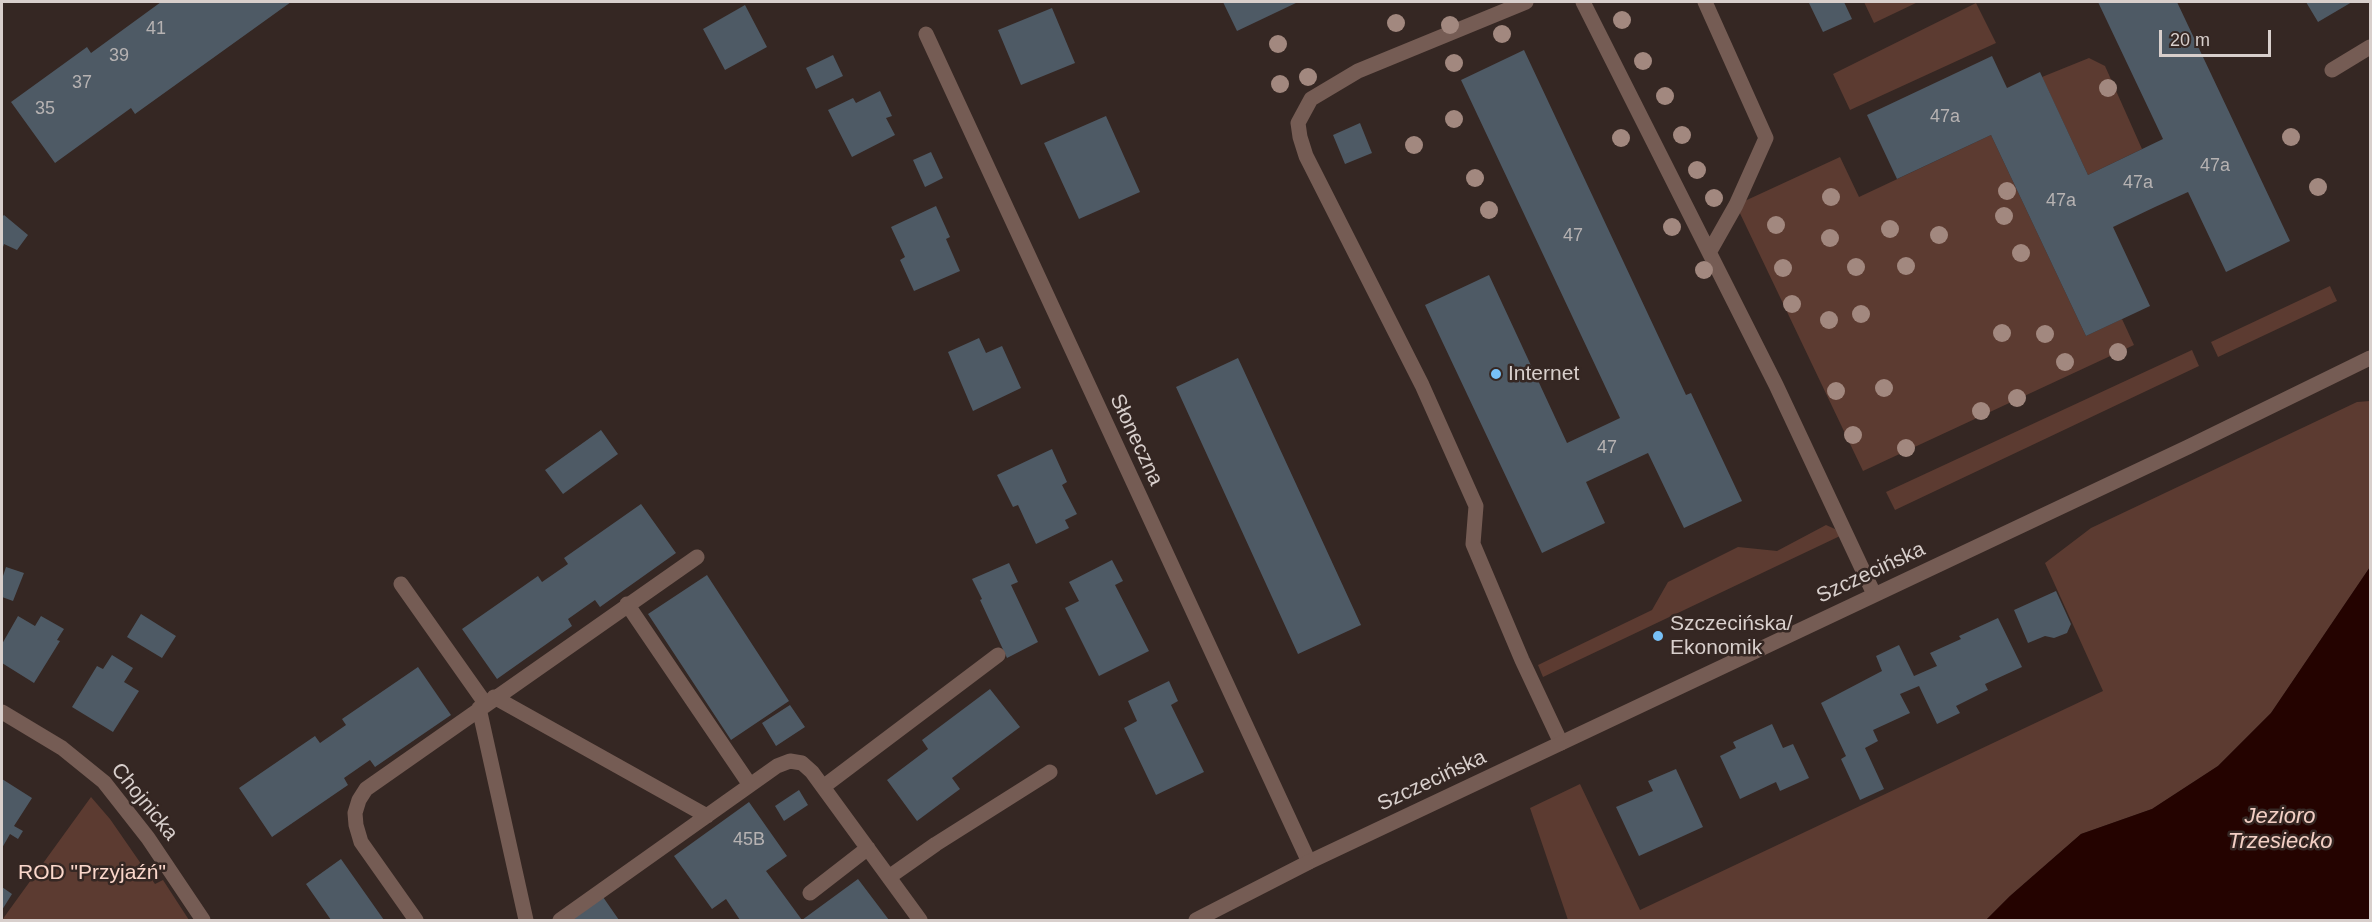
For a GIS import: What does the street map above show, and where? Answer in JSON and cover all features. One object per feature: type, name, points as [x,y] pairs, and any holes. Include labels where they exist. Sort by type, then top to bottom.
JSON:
[{"type":"street","points":[[1526,2],[1358,71],[1311,99],[1298,123],[1299,137],[1306,156],[1422,385],[1476,506],[1473,544],[1522,660],[1561,743]]},
{"type":"street","points":[[1705,2],[1766,138],[1736,205],[1710,251]]},
{"type":"street","points":[[1586,4],[1710,251],[1874,594]]},
{"type":"street","name":"Słoneczna","points":[[927,34],[1309,862]]},
{"type":"street","points":[[2332,70],[2370,47]]},
{"type":"street","name":"Szczecińska","points":[[1196,921],[1309,862],[2188,447],[2370,358]]},
{"type":"street","points":[[416,921],[361,842],[356,825],[359,801],[366,789],[697,557]]},
{"type":"street","points":[[401,584],[486,703],[526,921]]},
{"type":"street","points":[[627,604],[750,785]]},
{"type":"street","points":[[823,787],[998,655]]},
{"type":"street","points":[[486,703],[707,816]]},
{"type":"street","name":"Chojnicka","points":[[2,712],[62,748],[104,782],[148,838],[203,921]]},
{"type":"street","points":[[560,921],[777,766],[790,761],[802,764],[823,787],[920,921]]},
{"type":"street","points":[[889,877],[936,844],[1050,772]]},
{"type":"street","points":[[810,893],[868,848]]},
{"type":"green space","points":[[1864,2],[1918,2],[1874,23]]},
{"type":"green space","points":[[1976,3],[1996,43],[1850,110],[1833,74]]},
{"type":"green space","points":[[2089,58],[2105,66],[2142,149],[2088,175],[2042,77]]},
{"type":"green space","points":[[1991,135],[2086,336],[2122,319],[2134,345],[1863,471],[1736,205],[1840,157],[1859,197]]},
{"type":"green space","points":[[2330,286],[2337,301],[2218,357],[2211,342]]},
{"type":"green space","points":[[2192,350],[2199,366],[1895,510],[1886,492]]},
{"type":"green space","points":[[2370,401],[2370,567],[2271,713],[2218,766],[2152,809],[2081,834],[1986,920],[1568,920],[1530,808],[1580,784],[1640,910],[2103,691],[2045,563],[2091,528],[2357,402]]},
{"type":"green space","points":[[1826,525],[1835,529],[1840,536],[1543,677],[1538,665],[1652,610],[1668,582],[1738,547],[1777,551]]},
{"type":"green space","name":"ROD \"Przyjaźń\"","points":[[91,797],[110,819],[155,884],[163,880],[189,920],[2,920]]},
{"type":"water","name":"Jezioro Trzesiecko","points":[[2370,567],[2370,920],[1986,920],[2081,834],[2152,809],[2218,766],[2271,713]]},
{"type":"building","points":[[161,2],[291,2],[135,114],[131,108],[55,163],[11,102],[87,47],[91,53]]},
{"type":"building","points":[[1223,2],[1298,2],[1237,31]]},
{"type":"building","points":[[1844,2],[1852,19],[1823,32],[1809,3]]},
{"type":"building","points":[[2098,2],[2177,2],[2290,241],[2226,272],[2188,192],[2155,207],[2113,227],[2150,306],[2086,336],[1991,135],[1897,179],[1867,115],[1992,56],[2007,88],[2040,72],[2088,175],[2163,139]]},
{"type":"building","points":[[2306,2],[2352,2],[2318,22]]},
{"type":"building","points":[[745,5],[767,47],[725,70],[703,29]]},
{"type":"building","points":[[1052,8],[1075,63],[1021,85],[998,30]]},
{"type":"building","points":[[1524,50],[1686,395],[1691,393],[1742,501],[1684,528],[1648,453],[1586,482],[1605,523],[1542,553],[1425,305],[1489,275],[1567,443],[1620,418],[1461,80]]},
{"type":"building","points":[[833,55],[843,76],[816,89],[806,68]]},
{"type":"building","points":[[880,91],[892,116],[886,118],[895,135],[852,157],[828,110],[853,98],[856,103]]},
{"type":"building","points":[[1106,116],[1140,192],[1079,219],[1044,143]]},
{"type":"building","points":[[1360,123],[1372,153],[1345,164],[1333,135]]},
{"type":"building","points":[[931,152],[943,178],[925,187],[913,160]]},
{"type":"building","points":[[936,206],[950,237],[946,239],[960,271],[914,291],[900,260],[905,257],[891,227]]},
{"type":"building","points":[[4,215],[28,235],[17,250],[4,244],[2,250],[2,217]]},
{"type":"building","points":[[979,338],[986,353],[1002,346],[1021,388],[973,411],[948,352]]},
{"type":"building","points":[[1238,358],[1361,625],[1298,654],[1176,387]]},
{"type":"building","points":[[601,430],[618,454],[563,494],[545,470]]},
{"type":"building","points":[[1052,449],[1067,482],[1062,485],[1077,514],[1065,520],[1069,528],[1036,544],[1018,505],[1013,507],[997,475]]},
{"type":"building","points":[[641,504],[676,553],[600,607],[595,600],[568,619],[572,626],[497,679],[462,629],[538,576],[542,582],[568,564],[564,558]]},
{"type":"building","points":[[1112,560],[1123,581],[1115,585],[1149,651],[1099,676],[1065,608],[1079,601],[1069,582]]},
{"type":"building","points":[[1009,563],[1018,582],[1011,585],[1038,642],[1007,658],[972,579]]},
{"type":"building","points":[[6,567],[24,573],[13,601],[2,597],[2,579]]},
{"type":"building","points":[[707,575],[789,701],[731,740],[648,614]]},
{"type":"building","points":[[2056,591],[2071,624],[2067,633],[2054,638],[2045,636],[2028,643],[2014,610]]},
{"type":"building","points":[[141,614],[176,636],[162,658],[127,637]]},
{"type":"building","points":[[18,616],[35,626],[41,616],[64,629],[57,640],[60,641],[34,683],[2,663],[2,644]]},
{"type":"building","points":[[1998,618],[2022,667],[1985,684],[1988,690],[1956,706],[1960,713],[1937,724],[1919,686],[1900,694],[1910,713],[1873,730],[1878,741],[1865,748],[1884,789],[1860,800],[1841,759],[1846,756],[1821,703],[1882,671],[1876,656],[1899,645],[1914,676],[1937,666],[1930,653],[1961,639],[1959,636]]},
{"type":"building","points":[[112,655],[133,668],[124,682],[139,691],[113,732],[72,707],[97,666],[103,669]]},
{"type":"building","points":[[418,667],[451,715],[375,767],[370,760],[344,778],[348,785],[272,837],[239,788],[315,736],[320,743],[346,725],[342,719]]},
{"type":"building","points":[[1169,681],[1178,701],[1171,705],[1204,772],[1156,795],[1124,728],[1137,721],[1128,701]]},
{"type":"building","points":[[990,689],[1020,727],[952,778],[960,789],[917,821],[887,780],[928,749],[922,740]]},
{"type":"building","points":[[790,705],[805,727],[776,746],[762,723]]},
{"type":"building","points":[[1772,724],[1783,748],[1793,744],[1809,778],[1780,791],[1776,782],[1740,799],[1720,756],[1736,748],[1733,742]]},
{"type":"building","points":[[1676,769],[1703,827],[1639,856],[1616,807],[1653,791],[1648,781]]},
{"type":"building","points":[[2,779],[32,798],[14,826],[23,831],[18,839],[10,834],[2,848]]},
{"type":"building","points":[[799,790],[808,805],[784,821],[775,806]]},
{"type":"building","points":[[749,802],[787,856],[766,871],[802,920],[740,920],[726,899],[712,909],[674,856]]},
{"type":"building","points":[[341,859],[384,920],[331,920],[306,884]]},
{"type":"building","points":[[858,879],[889,920],[802,920]]},
{"type":"building","points":[[2,887],[12,894],[2,910]]},
{"type":"building","points":[[603,897],[619,920],[570,920]]},
{"type":"place","name":"Internet","points":[[1496,374]]},
{"type":"place","name":"Szczecińska/ Ekonomik","points":[[1658,636]]}]
